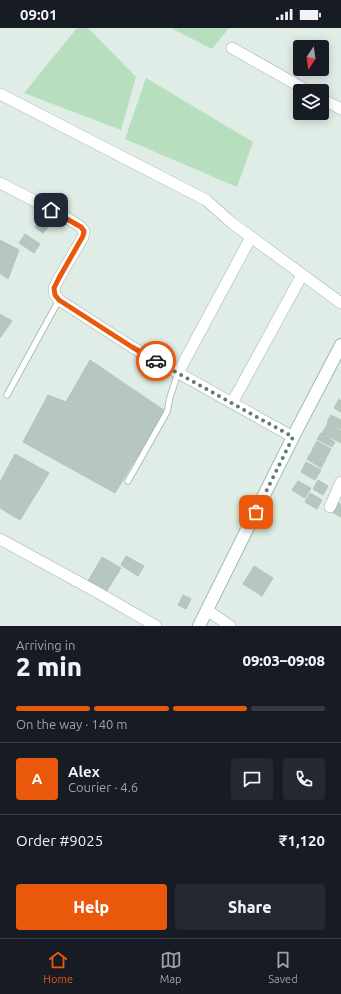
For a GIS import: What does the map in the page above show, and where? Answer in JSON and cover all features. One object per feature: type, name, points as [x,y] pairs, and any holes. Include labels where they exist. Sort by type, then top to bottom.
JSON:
[{"type":"street","points":[[232,48],[296,84]]},
{"type":"street","points":[[0,94],[206,200],[232,223],[341,303]]},
{"type":"street","points":[[329,103],[341,109]]},
{"type":"street","points":[[0,183],[64,216],[81,227],[84,231],[83,236],[54,288],[55,295],[59,300],[132,347],[293,437]]},
{"type":"street","points":[[178,373],[251,237]]},
{"type":"street","points":[[232,403],[302,275]]},
{"type":"street","points":[[199,626],[293,437],[341,345]]},
{"type":"street","points":[[330,507],[341,482]]},
{"type":"street","points":[[0,539],[156,626]]},
{"type":"street","points":[[207,610],[230,626]]},
{"type":"lane","points":[[7,395],[59,300]]},
{"type":"lane","points":[[128,481],[167,412],[178,373]]},
{"type":"green space","points":[[77,28],[88,28],[136,77],[121,130],[24,93]]},
{"type":"green space","points":[[171,28],[229,28],[212,49]]},
{"type":"green space","points":[[146,78],[253,142],[237,187],[125,139]]},
{"type":"building","points":[[41,220],[49,226],[43,233],[35,227]]},
{"type":"building","points":[[25,234],[40,244],[34,253],[19,243]]},
{"type":"building","points":[[0,240],[19,250],[8,279],[0,273]]},
{"type":"building","points":[[0,314],[12,321],[0,338]]},
{"type":"building","points":[[90,360],[165,411],[115,493],[23,442],[48,395],[66,402]]},
{"type":"building","points":[[339,399],[341,401],[341,412],[334,408]]},
{"type":"building","points":[[331,415],[341,420],[341,429],[327,422]]},
{"type":"building","points":[[328,423],[341,431],[341,443],[322,433]]},
{"type":"building","points":[[321,433],[335,442],[332,447],[317,439]]},
{"type":"building","points":[[317,441],[331,449],[326,458],[312,450]]},
{"type":"building","points":[[312,451],[326,459],[321,468],[307,459]]},
{"type":"building","points":[[15,454],[49,473],[20,520],[0,508],[0,482]]},
{"type":"building","points":[[306,462],[321,470],[315,480],[301,472]]},
{"type":"building","points":[[318,480],[328,486],[323,495],[313,489]]},
{"type":"building","points":[[298,481],[311,488],[305,498],[292,490]]},
{"type":"building","points":[[310,493],[322,500],[317,509],[305,502]]},
{"type":"building","points":[[335,501],[341,504],[341,517],[330,511]]},
{"type":"building","points":[[126,556],[144,566],[138,576],[121,565]]},
{"type":"building","points":[[102,557],[121,568],[105,594],[87,583]]},
{"type":"building","points":[[254,566],[273,578],[262,596],[243,584]]},
{"type":"building","points":[[183,595],[191,599],[186,609],[178,605]]},
{"type":"way so far","points":[[156,361],[293,437],[256,512]]},
{"type":"route","points":[[51,210],[64,216],[81,227],[84,231],[83,236],[54,288],[55,295],[59,300],[156,361]]}]
